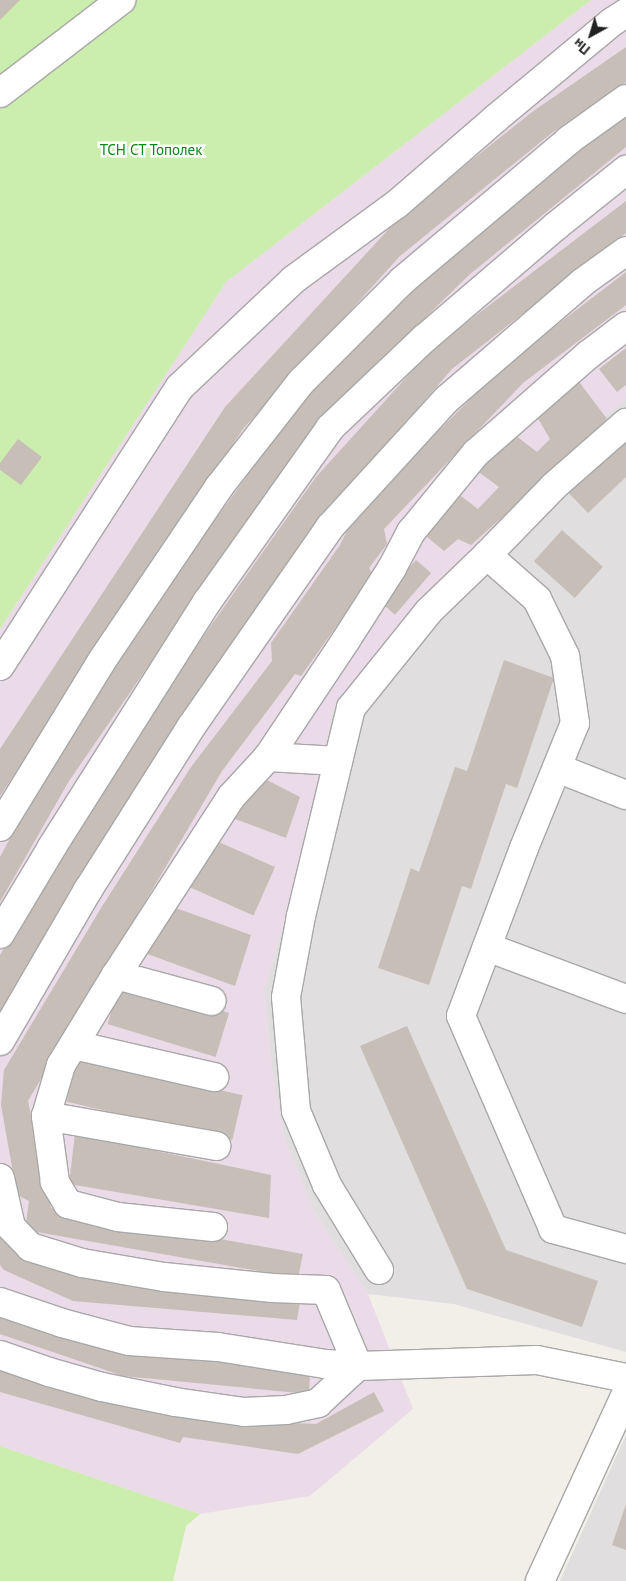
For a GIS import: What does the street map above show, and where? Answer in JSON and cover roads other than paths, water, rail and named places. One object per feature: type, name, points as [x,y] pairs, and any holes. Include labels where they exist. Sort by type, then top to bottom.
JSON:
[{"type":"street","points":[[0,93],[121,0]]},
{"type":"street","points":[[0,666],[180,387],[293,280],[397,204],[502,113],[612,22],[626,14]]},
{"type":"street","points":[[0,826],[101,662],[219,487],[301,382],[403,280],[569,140],[626,98]]},
{"type":"street","points":[[0,934],[52,847],[207,602],[330,428],[424,338],[626,170]]},
{"type":"street","points":[[0,1041],[88,890],[191,727],[330,527],[447,399],[583,282],[626,251]]},
{"type":"street","points":[[213,1227],[118,1217],[68,1204],[55,1182],[46,1116],[61,1065],[116,975],[232,796],[268,757],[372,600],[411,532],[476,453],[588,355],[626,326]]},
{"type":"street","points":[[379,1270],[327,1185],[296,1111],[286,997],[300,916],[351,708],[429,611],[488,555],[554,486],[626,423]]},
{"type":"street","points":[[488,555],[537,599],[564,656],[575,723],[461,1016],[552,1229],[626,1249]]},
{"type":"street","points":[[268,757],[338,761]]},
{"type":"street","points":[[557,768],[626,796]]},
{"type":"street","points":[[487,947],[626,999]]},
{"type":"street","points":[[116,975],[212,1001]]},
{"type":"street","points":[[74,1045],[214,1077]]},
{"type":"street","points":[[46,1116],[216,1146]]},
{"type":"street","points":[[0,1178],[11,1228],[30,1247],[82,1263],[164,1277],[272,1288],[326,1290],[358,1366]]},
{"type":"street","points":[[0,1302],[62,1323],[129,1341],[218,1347],[325,1364],[358,1366],[537,1360],[626,1378]]},
{"type":"street","points":[[0,1355],[48,1372],[102,1387],[244,1412],[286,1410],[318,1403],[358,1366]]},
{"type":"street","points":[[540,1581],[626,1394]]},
{"type":"park label","name":"ТСН СТ Тополек","points":[[151,150]]}]
